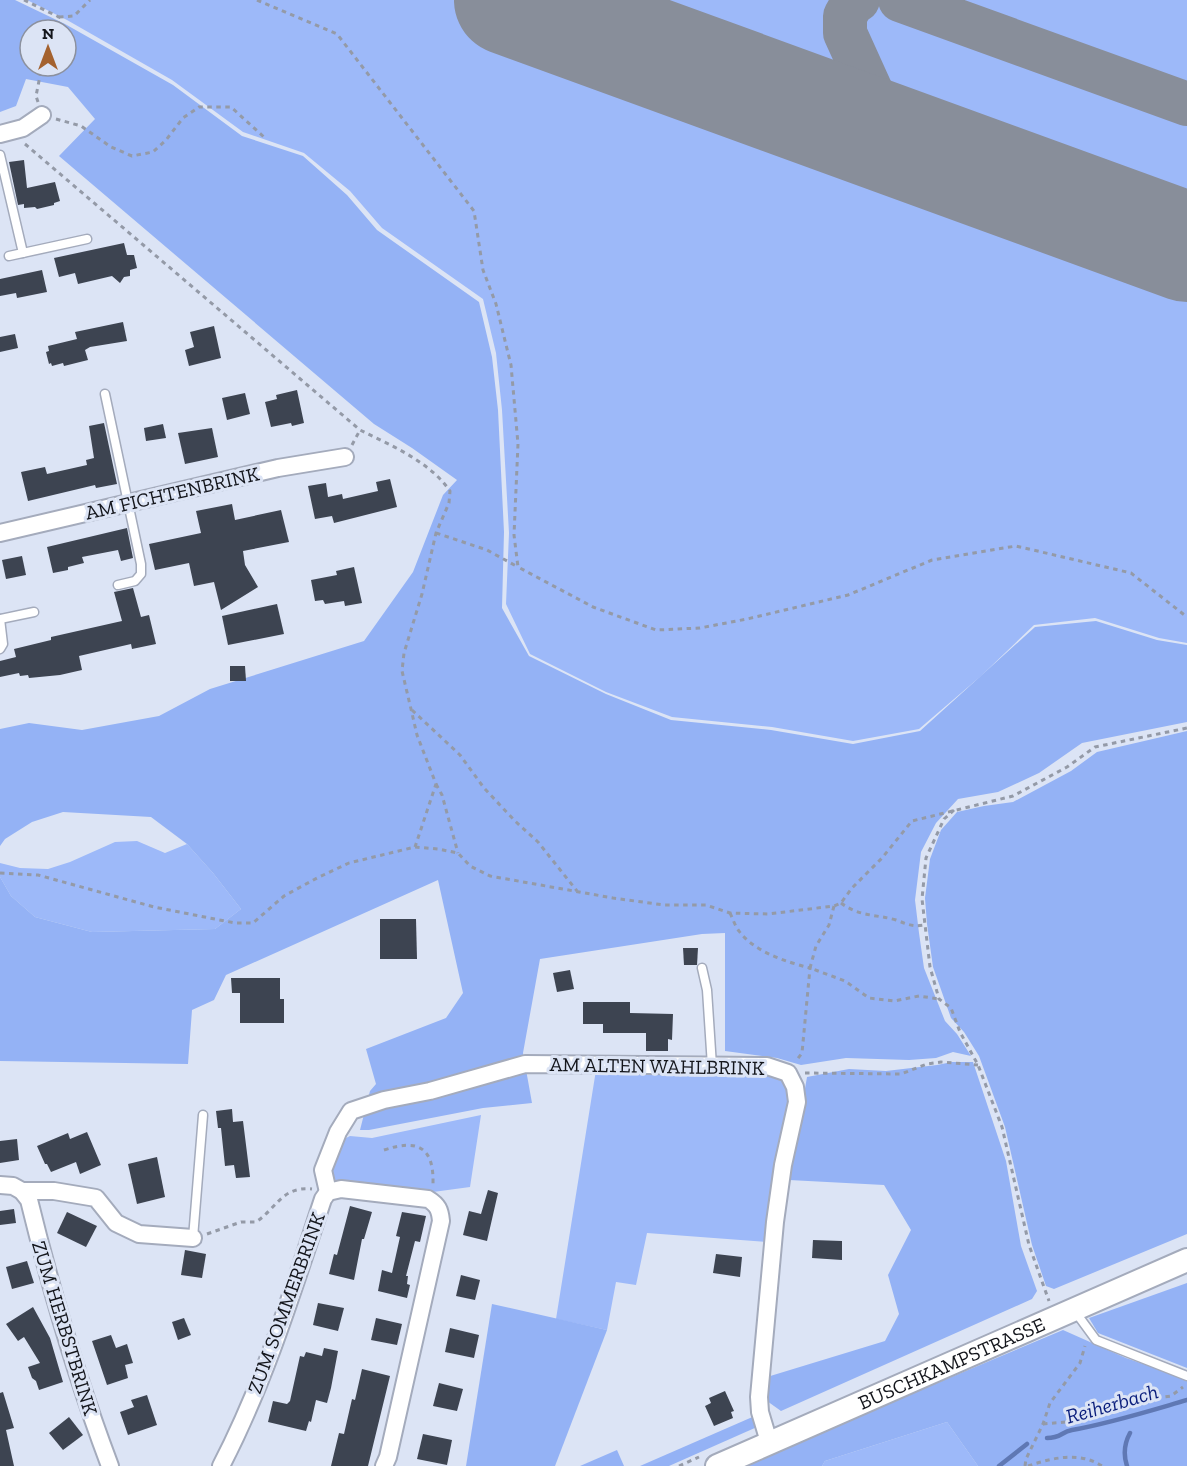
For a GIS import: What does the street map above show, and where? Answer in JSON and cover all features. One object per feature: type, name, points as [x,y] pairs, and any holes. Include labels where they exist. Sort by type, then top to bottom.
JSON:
[{"type":"main road","name":"BUSCHKAMPSTRASSE","points":[[717,1466],[1187,1260]]},
{"type":"street","points":[[5,133],[23,128],[42,115]]},
{"type":"street","name":"AM FICHTENBRINK","points":[[0,532],[278,468],[345,457]]},
{"type":"street","name":"AM ALTEN WAHLBRINK","points":[[328,1192],[323,1170],[338,1132],[351,1111],[525,1064],[767,1066],[788,1073],[795,1087],[797,1102],[783,1165],[775,1222],[759,1397],[760,1412],[769,1442]]},
{"type":"street","points":[[0,1185],[13,1186],[22,1191],[54,1191],[96,1198],[116,1223],[139,1234],[193,1238]]},
{"type":"street","name":"ZUM SOMMERBRINK","points":[[221,1466],[270,1357],[323,1199],[328,1192],[341,1189],[431,1201]]},
{"type":"street","name":"ZUM HERBSTBRINK","points":[[22,1191],[29,1200],[51,1290],[84,1398],[110,1466]]},
{"type":"street","points":[[384,1466],[388,1457],[441,1221],[440,1211],[436,1203],[431,1201]]},
{"type":"lane","points":[[0,155],[23,253]]},
{"type":"lane","points":[[9,256],[87,239]]},
{"type":"lane","points":[[105,394],[130,503],[141,564],[141,574],[135,581],[118,585]]},
{"type":"lane","points":[[0,649],[3,644],[0,619],[34,612]]},
{"type":"lane","points":[[702,968],[707,990],[712,1066]]},
{"type":"lane","points":[[193,1238],[203,1115]]},
{"type":"lane","points":[[1074,1310],[1096,1340],[1187,1376]]},
{"type":"path","points":[[24,0],[59,17],[74,16],[90,0]]},
{"type":"path","points":[[257,0],[336,34],[474,211],[483,270],[496,304],[511,365],[518,444],[514,535],[518,567]]},
{"type":"path","points":[[40,78],[36,96],[42,115],[81,126],[111,147],[132,156],[153,152],[166,141],[183,118],[199,107],[231,107],[265,138]]},
{"type":"path","points":[[5,133],[360,430],[408,453],[443,481],[450,491],[448,503],[436,533],[422,594],[404,653],[402,670],[417,735],[442,795],[458,854],[470,866],[490,876],[664,905],[706,905],[730,913],[768,914],[834,906],[841,903],[912,821],[1013,796],[1067,767],[1095,747],[1187,728]]},
{"type":"path","points":[[436,533],[487,550],[593,607],[656,630],[700,628],[759,617],[848,595],[932,560],[1016,546],[1131,573],[1187,618]]},
{"type":"path","points":[[411,709],[460,755],[484,788],[538,842],[577,891]]},
{"type":"path","points":[[415,847],[436,784]]},
{"type":"path","points":[[939,999],[930,967],[921,899],[926,858],[944,819],[955,809]]},
{"type":"path","points":[[0,873],[38,875],[154,907],[235,923],[253,923],[284,896],[349,864],[415,847],[458,854]]},
{"type":"path","points":[[841,903],[867,916],[894,920],[912,927],[924,925]]},
{"type":"path","points":[[788,1073],[802,1053],[810,968],[816,945],[829,925],[834,906]]},
{"type":"path","points":[[730,913],[739,932],[760,949],[789,962],[845,981],[870,998],[894,1001],[919,996],[939,999],[951,1008],[960,1032],[978,1065],[1002,1127],[1029,1245],[1049,1303]]},
{"type":"path","points":[[788,1073],[901,1074],[934,1063],[978,1065]]},
{"type":"path","points":[[384,1150],[411,1144],[419,1146],[424,1151],[431,1161],[433,1175],[431,1201]]},
{"type":"path","points":[[193,1238],[241,1222],[256,1222],[265,1216],[282,1197],[300,1188],[328,1192]]},
{"type":"path","points":[[1088,1332],[1080,1363],[1050,1404],[1026,1459],[1027,1466],[1061,1457],[1094,1460],[1102,1466]]},
{"type":"path","points":[[1043,1424],[1066,1422],[1137,1401],[1171,1396],[1187,1384]]},
{"type":"shaded area","points":[[0,0],[15,0],[52,18],[18,18],[18,78],[78,78],[78,31],[173,85],[242,136],[303,156],[347,195],[377,230],[479,302],[492,357],[498,410],[504,532],[502,608],[529,656],[606,694],[671,720],[771,730],[853,744],[920,731],[1035,627],[1096,621],[1157,640],[1187,645],[1187,722],[1082,743],[1039,773],[998,792],[958,799],[936,823],[921,852],[915,900],[924,968],[945,1021],[957,1034],[971,1056],[953,1052],[936,1058],[909,1060],[846,1058],[801,1065],[777,1058],[725,1051],[725,933],[702,934],[540,959],[523,1053],[532,1103],[483,1108],[360,1130],[370,1091],[376,1084],[366,1049],[446,1018],[463,993],[438,880],[226,975],[214,1000],[192,1010],[188,1064],[0,1061],[0,877],[11,896],[35,917],[92,932],[215,929],[241,909],[187,844],[151,817],[63,812],[32,822],[5,839],[0,846],[0,729],[29,723],[82,730],[159,716],[210,689],[364,641],[413,572],[443,495],[457,480],[374,424],[59,156],[95,119],[68,87],[26,79],[16,106],[0,112]]},
{"type":"shaded area","points":[[27,0],[1187,0],[1187,643],[1159,638],[1095,618],[1034,625],[981,676],[919,729],[853,741],[772,727],[672,717],[606,692],[530,654],[506,604],[509,533],[502,410],[496,353],[483,299],[382,228],[350,191],[304,153],[243,132],[172,80],[78,26],[78,18],[63,18]]},
{"type":"shaded area","points":[[1187,731],[1187,1234],[1054,1289],[1046,1286],[1032,1245],[1005,1127],[979,1056],[964,1032],[951,1018],[933,967],[925,898],[930,859],[941,830],[957,812],[1013,802],[1071,771],[1097,752]]},
{"type":"shaded area","points":[[137,841],[165,853],[187,844],[241,909],[215,929],[92,932],[35,917],[11,896],[0,877],[0,863],[20,868],[48,869],[115,842]]},
{"type":"shaded area","points":[[952,1062],[973,1062],[1006,1161],[1021,1246],[1037,1291],[1032,1299],[781,1411],[767,1401],[767,1377],[885,1341],[899,1314],[888,1275],[911,1230],[884,1185],[789,1180],[807,1077],[849,1069],[886,1071]]},
{"type":"shaded area","points":[[596,1070],[772,1071],[784,1080],[791,1096],[767,1242],[647,1233],[636,1285],[616,1282],[607,1330],[556,1319]]},
{"type":"shaded area","points":[[481,1115],[470,1187],[433,1192],[340,1182],[331,1178],[329,1169],[340,1141],[350,1136],[372,1138]]},
{"type":"shaded area","points":[[1187,1283],[1187,1368],[1098,1333],[1089,1318]]},
{"type":"shaded area","points":[[492,1304],[607,1330],[555,1466],[466,1466]]},
{"type":"shaded area","points":[[1063,1330],[1126,1358],[1187,1379],[1187,1466],[978,1466],[947,1422],[825,1461],[822,1466],[740,1466]]},
{"type":"shaded area","points":[[757,1415],[757,1427],[669,1466],[640,1466]]},
{"type":"shaded area","points":[[947,1422],[978,1466],[822,1466],[825,1461]]},
{"type":"shaded area","points":[[617,1450],[624,1466],[580,1466]]},
{"type":"building","points":[[24,160],[27,188],[55,182],[60,201],[54,205],[37,209],[35,207],[24,208],[24,204],[18,205],[9,162]]},
{"type":"building","points":[[124,243],[127,255],[134,255],[137,268],[130,270],[130,276],[124,277],[120,283],[112,276],[78,284],[75,273],[59,277],[54,258]]},
{"type":"building","points":[[42,270],[47,292],[17,298],[16,293],[0,296],[0,279]]},
{"type":"building","points":[[123,322],[127,341],[90,347],[85,350],[88,360],[64,366],[63,363],[52,366],[51,363],[49,364],[46,352],[49,351],[48,346],[77,339],[75,332]]},
{"type":"building","points":[[214,326],[221,358],[189,366],[185,350],[194,347],[190,332]]},
{"type":"building","points":[[15,334],[18,348],[0,352],[0,337]]},
{"type":"building","points":[[297,390],[304,423],[271,427],[265,402],[277,399],[276,395]]},
{"type":"building","points":[[245,393],[250,414],[227,420],[222,398]]},
{"type":"building","points":[[104,423],[117,484],[96,488],[95,485],[28,501],[21,472],[45,467],[47,474],[87,465],[86,460],[94,458],[89,426]]},
{"type":"building","points":[[163,424],[166,438],[146,441],[144,428]]},
{"type":"building","points":[[212,428],[218,457],[185,464],[178,433]]},
{"type":"building","points":[[390,479],[397,507],[334,523],[332,516],[315,519],[308,486],[326,483],[328,497],[342,494],[343,499],[378,491],[376,482]]},
{"type":"building","points":[[232,504],[235,520],[281,510],[289,542],[243,551],[245,565],[258,587],[221,610],[214,582],[194,586],[189,563],[155,570],[149,544],[201,533],[196,511]]},
{"type":"building","points":[[127,528],[133,558],[121,561],[118,550],[82,557],[84,563],[53,573],[47,547]]},
{"type":"building","points":[[22,556],[26,575],[6,579],[2,560]]},
{"type":"building","points":[[354,567],[362,603],[345,606],[344,601],[325,604],[323,600],[315,601],[311,580],[337,575],[336,571]]},
{"type":"building","points":[[133,588],[141,617],[149,615],[156,644],[132,649],[131,644],[79,656],[82,670],[60,675],[29,678],[28,675],[20,676],[19,673],[0,677],[0,661],[16,657],[14,649],[51,640],[51,637],[122,621],[114,592]]},
{"type":"building","points":[[277,604],[284,634],[228,645],[222,616]]},
{"type":"building","points":[[230,666],[245,666],[246,681],[230,681]]},
{"type":"building","points":[[380,919],[416,919],[417,959],[380,959]]},
{"type":"building","points":[[683,948],[698,948],[697,965],[684,965]]},
{"type":"building","points":[[570,970],[574,989],[557,992],[553,973]]},
{"type":"building","points":[[231,978],[280,978],[280,999],[284,999],[284,1023],[240,1023],[240,993],[232,993]]},
{"type":"building","points":[[583,1002],[630,1002],[630,1013],[673,1014],[672,1040],[668,1039],[668,1051],[646,1051],[646,1033],[603,1033],[603,1024],[583,1024]]},
{"type":"building","points":[[232,1109],[233,1122],[243,1121],[250,1177],[236,1178],[234,1165],[225,1166],[221,1128],[218,1128],[216,1111]]},
{"type":"building","points":[[87,1132],[101,1165],[80,1174],[76,1162],[51,1172],[37,1146],[68,1133],[70,1139]]},
{"type":"building","points":[[17,1139],[19,1160],[0,1163],[0,1141]]},
{"type":"building","points":[[157,1157],[165,1197],[137,1204],[128,1164]]},
{"type":"building","points":[[488,1190],[498,1193],[487,1241],[463,1235],[469,1211],[481,1214]]},
{"type":"building","points":[[350,1206],[372,1212],[364,1239],[362,1239],[354,1280],[329,1274],[334,1254],[337,1255]]},
{"type":"building","points":[[14,1209],[16,1223],[0,1225],[0,1211]]},
{"type":"building","points":[[67,1212],[97,1226],[86,1247],[57,1233]]},
{"type":"building","points":[[402,1212],[426,1216],[420,1242],[415,1241],[406,1276],[408,1276],[407,1284],[410,1285],[407,1298],[378,1291],[382,1270],[392,1273],[400,1237],[396,1236]]},
{"type":"building","points":[[813,1240],[842,1241],[842,1260],[812,1258]]},
{"type":"building","points":[[185,1250],[206,1254],[202,1278],[181,1275]]},
{"type":"building","points":[[716,1254],[742,1257],[740,1277],[713,1273]]},
{"type":"building","points":[[27,1261],[34,1283],[12,1289],[6,1267]]},
{"type":"building","points":[[461,1275],[480,1280],[475,1300],[456,1296]]},
{"type":"building","points":[[318,1303],[344,1308],[338,1331],[313,1325]]},
{"type":"building","points":[[33,1307],[50,1338],[63,1382],[39,1390],[28,1367],[40,1363],[24,1337],[18,1341],[6,1324]]},
{"type":"building","points":[[184,1318],[191,1335],[178,1340],[172,1322]]},
{"type":"building","points":[[376,1318],[402,1324],[397,1345],[371,1340]]},
{"type":"building","points":[[450,1328],[479,1335],[474,1358],[445,1352]]},
{"type":"building","points":[[111,1335],[116,1348],[127,1344],[133,1363],[125,1365],[128,1378],[107,1385],[92,1341]]},
{"type":"building","points":[[324,1348],[338,1351],[331,1388],[327,1403],[316,1400],[311,1422],[309,1421],[306,1431],[268,1422],[273,1401],[287,1404],[290,1401],[300,1356],[304,1357],[306,1352],[322,1356]]},
{"type":"building","points":[[362,1369],[390,1376],[368,1466],[331,1466],[339,1433],[344,1434],[352,1399],[355,1400]]},
{"type":"building","points":[[439,1383],[463,1389],[457,1411],[433,1406]]},
{"type":"building","points":[[725,1391],[734,1411],[731,1412],[733,1418],[714,1426],[705,1406],[711,1403],[709,1398]]},
{"type":"building","points":[[3,1392],[14,1428],[6,1430],[14,1466],[0,1466],[0,1393]]},
{"type":"building","points":[[147,1395],[157,1425],[128,1435],[120,1412],[134,1407],[131,1400]]},
{"type":"building","points":[[69,1417],[83,1435],[63,1450],[49,1433]]},
{"type":"building","points":[[423,1434],[452,1440],[447,1465],[417,1459]]},
{"type":"waterway","name":"Reiherbach","points":[[1047,1438],[1187,1400]]},
{"type":"waterway","points":[[1127,1466],[1125,1449],[1130,1433]]},
{"type":"waterway","name":"Reiherbach","points":[[999,1466],[1027,1444]]},
{"type":"taxiway","points":[[858,0],[852,4],[845,16],[845,33],[883,117],[902,138],[929,153]]},
{"type":"taxiway","points":[[900,0],[1187,104]]},
{"type":"runway","points":[[509,0],[1187,247]]}]
